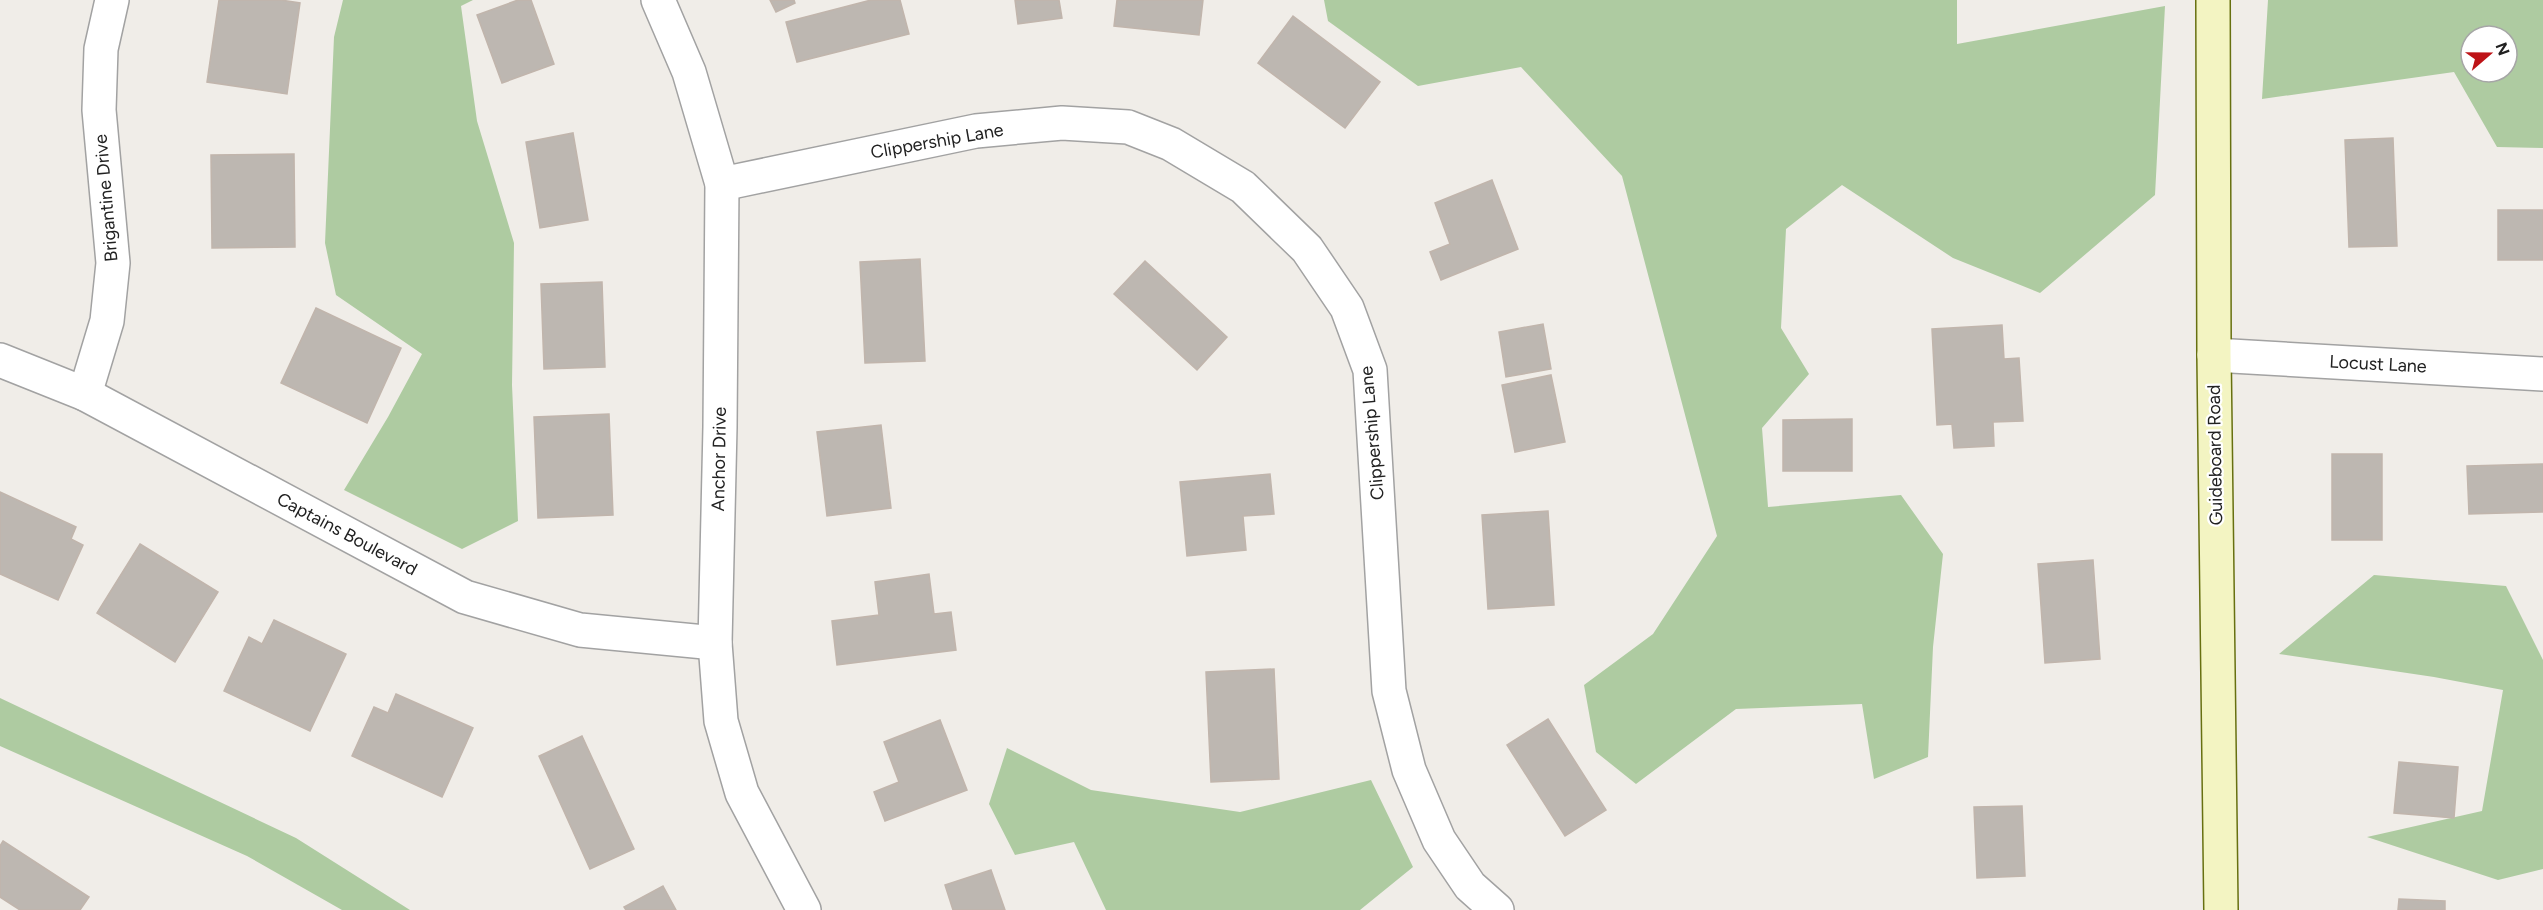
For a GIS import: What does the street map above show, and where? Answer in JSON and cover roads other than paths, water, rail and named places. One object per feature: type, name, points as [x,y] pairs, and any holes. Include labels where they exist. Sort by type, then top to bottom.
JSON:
[{"type":"street","name":"Brigantine Drive","points":[[85,394],[107,321],[113,263],[99,110],[101,49],[112,0]]},
{"type":"street","name":"Anchor Drive","points":[[658,0],[688,72],[722,184],[715,642],[721,721],[742,793],[804,910]]},
{"type":"street","name":"Guideboard Road","points":[[2213,0],[2214,354],[2221,910]]},
{"type":"street","name":"Clippership Lane","points":[[722,184],[976,131],[1062,123],[1128,127],[1172,144],[1244,187],[1307,249],[1347,308],[1370,370],[1389,691],[1409,770],[1439,840],[1470,886],[1497,910]]},
{"type":"street","name":"Locust Lane","points":[[2214,354],[2543,374]]},
{"type":"street","name":"Captains Boulevard","points":[[0,360],[85,394],[465,597],[580,630],[715,642]]}]
